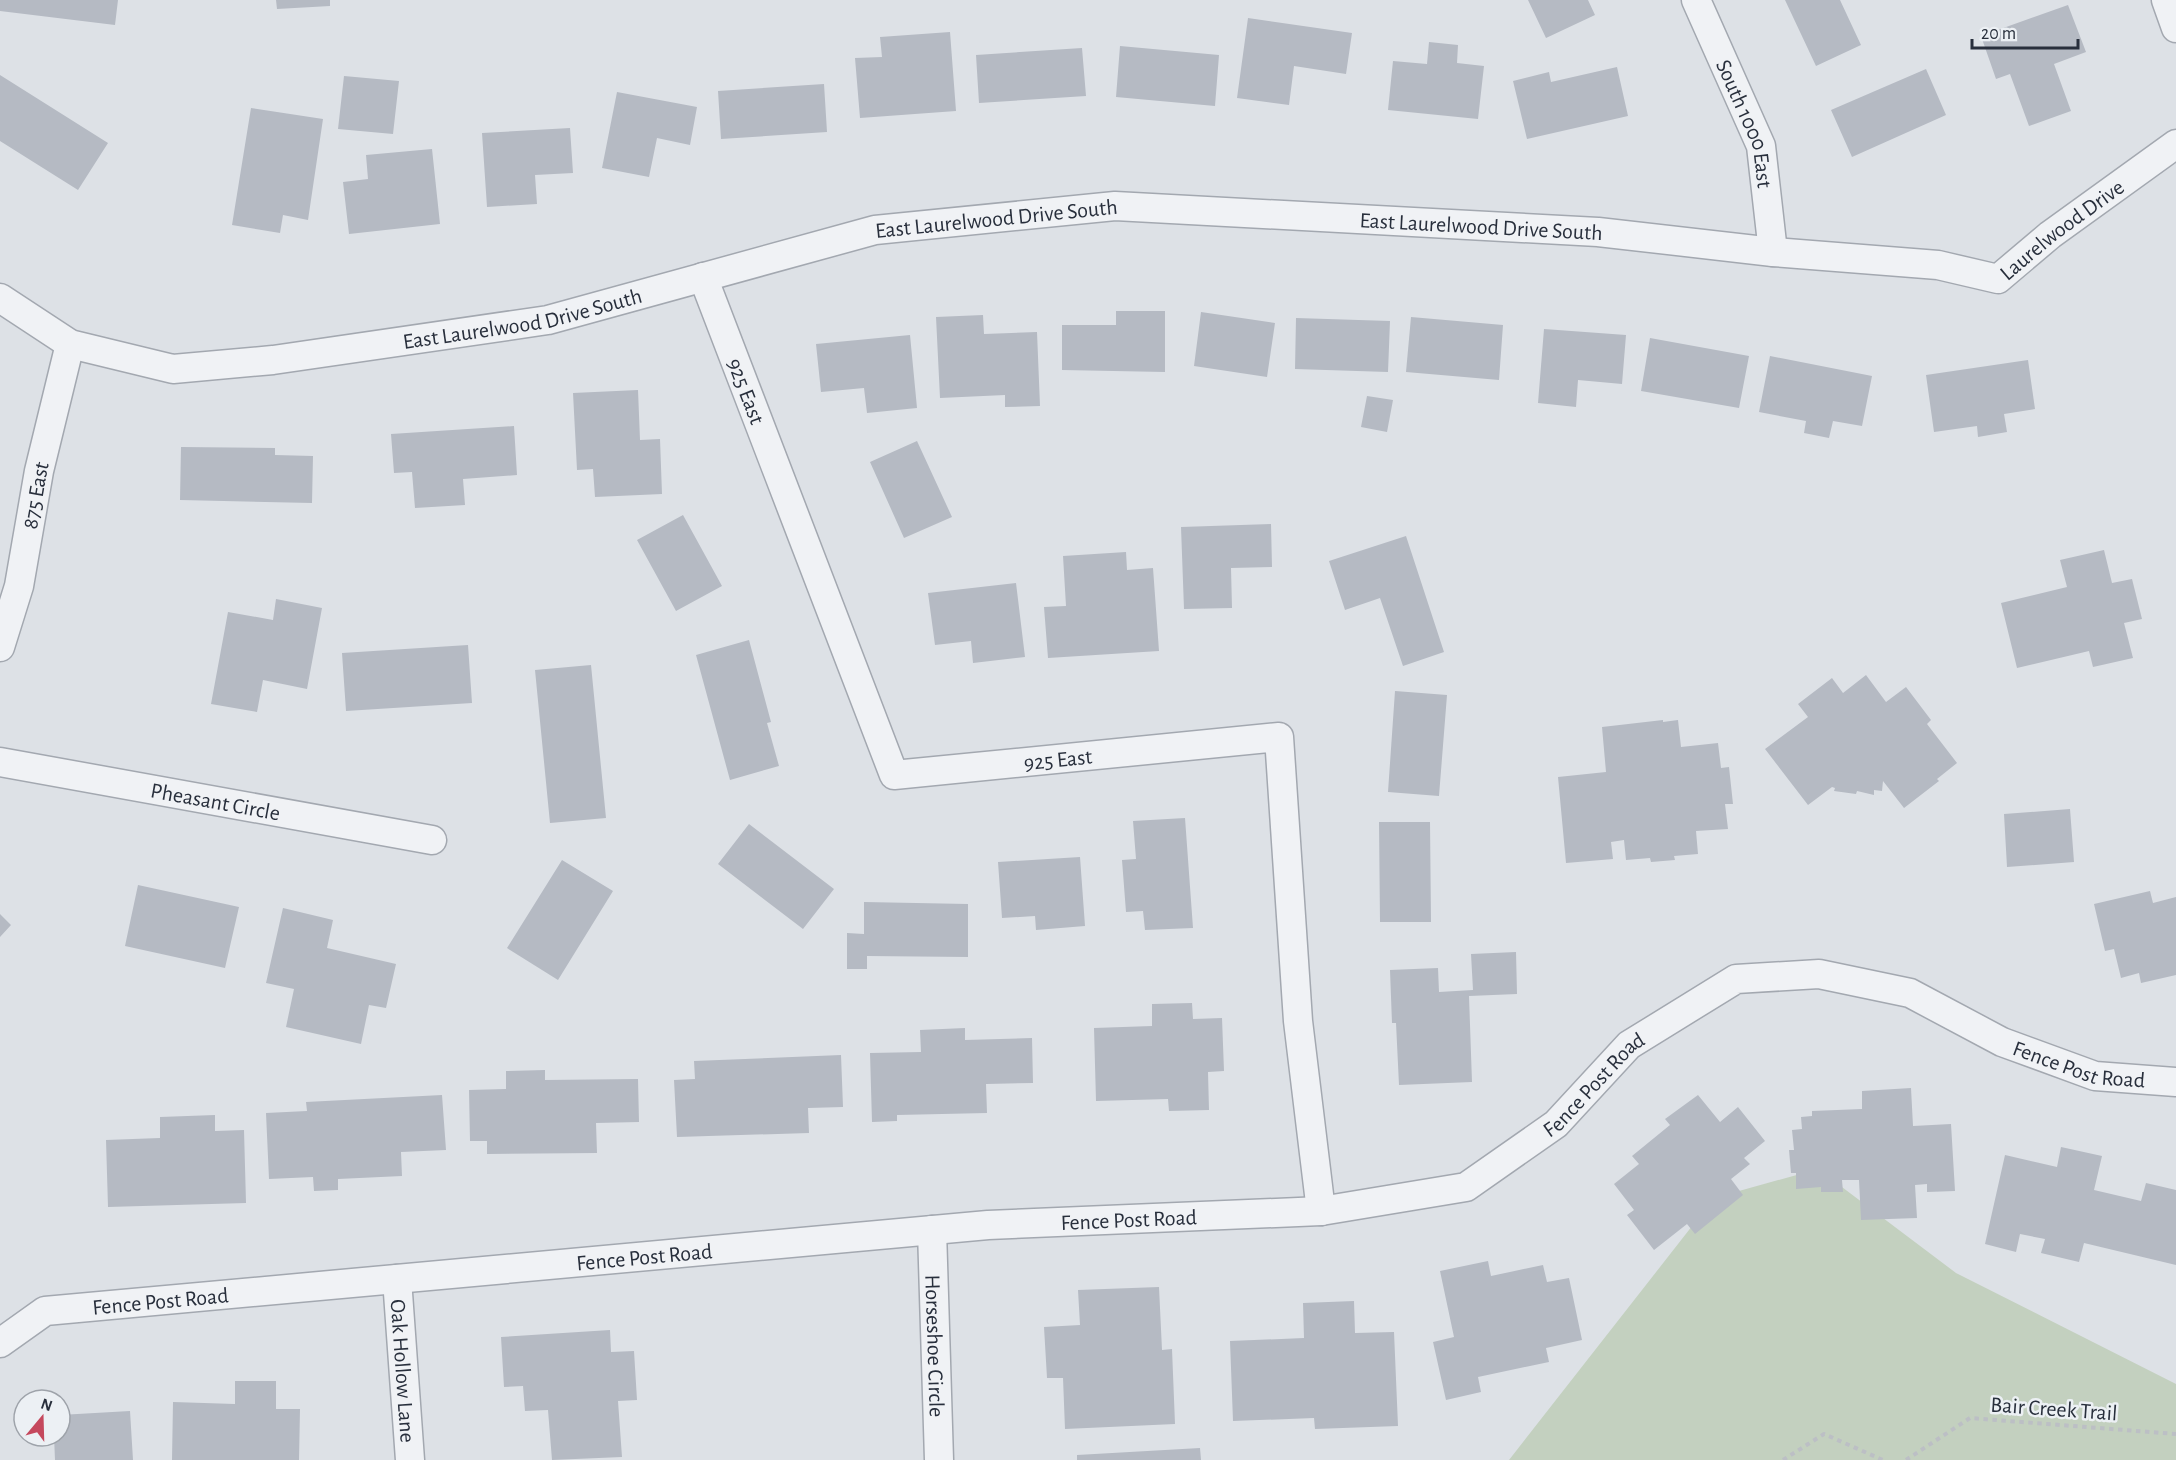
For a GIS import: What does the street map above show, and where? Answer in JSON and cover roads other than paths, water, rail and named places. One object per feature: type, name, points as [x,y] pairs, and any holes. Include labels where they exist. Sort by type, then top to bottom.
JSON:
[{"type":"street","name":"South 1000 East","points":[[1696,0],[1761,146],[1773,252]]},
{"type":"street","points":[[2166,0],[2176,28]]},
{"type":"street","name":"Laurelwood Drive","points":[[1938,265],[1998,279],[2050,236],[2176,144]]},
{"type":"street","name":"East Laurelwood Drive South","points":[[0,298],[70,344],[173,369],[262,361],[548,320],[875,230],[1115,206],[1598,232],[1773,252],[1938,265]]},
{"type":"street","name":"925 East","points":[[703,277],[894,775],[1279,738],[1298,1021],[1321,1210]]},
{"type":"street","name":"875 East","points":[[0,647],[20,586],[39,471],[70,344]]},
{"type":"street","name":"Pheasant Circle","points":[[0,762],[432,840]]},
{"type":"street","name":"Fence Post Road","points":[[0,1343],[45,1311],[1012,1223],[1321,1210],[1466,1187],[1556,1124],[1629,1045],[1736,979],[1819,974],[1910,993],[2002,1042],[2095,1076],[2176,1082]]},
{"type":"street","name":"Horseshoe Circle","points":[[932,1230],[939,1460]]},
{"type":"street","name":"Oak Hollow Lane","points":[[397,1279],[410,1460]]}]
